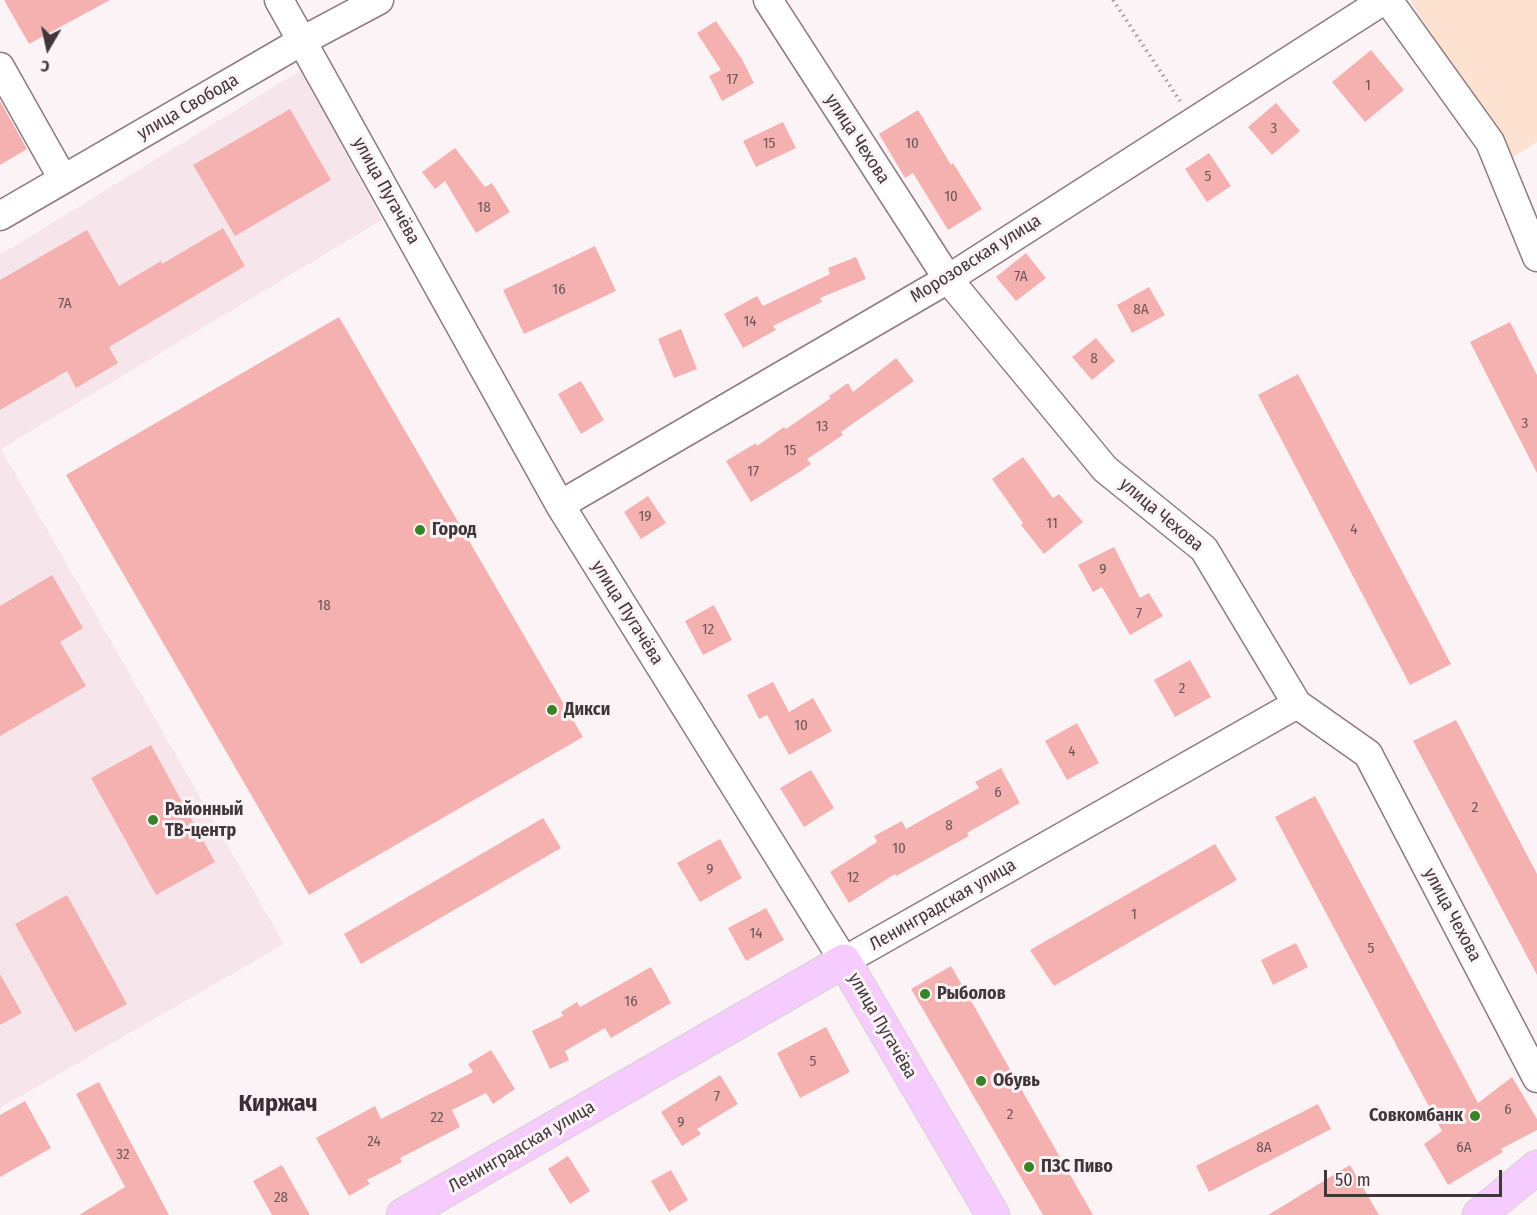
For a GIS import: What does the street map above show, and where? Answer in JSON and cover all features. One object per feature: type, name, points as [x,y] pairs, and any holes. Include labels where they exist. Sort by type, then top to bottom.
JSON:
[{"type":"main road","name":"Ленинградская улица","points":[[423,1210],[844,962]]},
{"type":"main road","name":"улица Пугачёва","points":[[844,962],[993,1215]]},
{"type":"main road","points":[[1479,1215],[1537,1167]]},
{"type":"street","name":"улица Пугачёва","points":[[279,0],[560,505],[844,962]]},
{"type":"street","name":"улица Свобода","points":[[0,216],[302,41],[379,0]]},
{"type":"street","name":"улица Чехова","points":[[768,0],[948,279],[1106,469],[1204,549],[1297,704],[1368,754],[1537,1078]]},
{"type":"street","name":"Морозовская улица","points":[[560,505],[948,279],[1384,0]]},
{"type":"street","points":[[1389,0],[1490,142],[1537,257]]},
{"type":"street","points":[[0,67],[63,179]]},
{"type":"street","name":"Ленинградская улица","points":[[844,962],[1297,704]]},
{"type":"path","points":[[1113,0],[1194,121]]},
{"type":"shaded area","points":[[1410,0],[1537,0],[1537,142],[1509,160]]},
{"type":"shaded area","points":[[301,70],[382,220],[1,449],[284,944],[0,1108],[0,255]]},
{"type":"building","points":[[4,0],[110,0],[29,44]]},
{"type":"building","points":[[716,21],[742,59],[754,83],[722,101],[709,76],[721,70],[697,33]]},
{"type":"building","points":[[1371,50],[1404,90],[1365,122],[1332,82]]},
{"type":"building","points":[[0,101],[27,149],[0,165]]},
{"type":"building","points":[[1276,103],[1300,131],[1272,155],[1248,127]]},
{"type":"building","points":[[290,109],[331,180],[235,236],[193,165]]},
{"type":"building","points":[[918,110],[951,165],[953,163],[982,209],[948,230],[913,173],[905,178],[879,134]]},
{"type":"building","points":[[783,122],[796,148],[756,167],[743,141]]},
{"type":"building","points":[[455,148],[485,187],[492,183],[510,212],[476,233],[445,181],[435,189],[422,172]]},
{"type":"building","points":[[1209,153],[1231,186],[1207,202],[1185,169]]},
{"type":"building","points":[[223,228],[245,266],[109,347],[118,363],[76,388],[67,371],[0,410],[0,280],[87,230],[119,286]]},
{"type":"building","points":[[595,246],[616,291],[524,334],[503,290]]},
{"type":"building","points":[[1026,253],[1046,278],[1016,301],[996,277]]},
{"type":"building","points":[[856,257],[866,279],[820,298],[822,302],[773,326],[776,330],[743,348],[724,314],[757,296],[763,306],[830,274],[828,268]]},
{"type":"building","points":[[1149,287],[1165,315],[1132,333],[1117,305]]},
{"type":"building","points":[[339,317],[583,737],[309,895],[66,475]]},
{"type":"building","points":[[1510,322],[1537,375],[1537,473],[1470,342]]},
{"type":"building","points":[[681,329],[697,369],[674,378],[658,339]]},
{"type":"building","points":[[1096,338],[1115,361],[1092,380],[1072,357]]},
{"type":"building","points":[[896,358],[914,381],[841,432],[843,435],[807,459],[811,464],[751,502],[726,461],[756,443],[757,446],[784,427],[786,429],[831,398],[829,396],[848,383],[853,392]]},
{"type":"building","points":[[1298,374],[1451,664],[1410,685],[1258,395]]},
{"type":"building","points":[[581,381],[604,420],[581,434],[558,394]]},
{"type":"building","points":[[1023,457],[1053,498],[1059,494],[1083,522],[1044,554],[1021,525],[1023,523],[992,479]]},
{"type":"building","points":[[648,496],[666,523],[641,539],[624,512]]},
{"type":"building","points":[[1114,547],[1140,598],[1149,593],[1163,616],[1130,635],[1102,587],[1093,592],[1078,565]]},
{"type":"building","points":[[52,575],[83,628],[60,642],[86,686],[0,736],[0,606]]},
{"type":"building","points":[[714,605],[732,640],[703,655],[685,621]]},
{"type":"building","points":[[1190,660],[1211,697],[1175,717],[1154,680]]},
{"type":"building","points":[[773,682],[789,712],[813,698],[832,731],[789,755],[767,715],[759,719],[747,695]]},
{"type":"building","points":[[1456,720],[1537,874],[1537,975],[1413,741]]},
{"type":"building","points":[[1077,723],[1099,763],[1067,780],[1045,741]]},
{"type":"building","name":"Районный ТВ-центр","points":[[151,745],[215,862],[156,895],[91,778]]},
{"type":"building","points":[[1001,768],[1020,803],[967,833],[969,836],[896,876],[895,874],[849,903],[830,872],[877,842],[874,836],[902,821],[906,829],[979,788],[975,782]]},
{"type":"building","points":[[811,770],[834,808],[804,827],[780,788]]},
{"type":"building","points":[[1315,796],[1478,1103],[1512,1077],[1537,1119],[1537,1130],[1501,1149],[1503,1152],[1448,1185],[1424,1144],[1442,1131],[1275,817]]},
{"type":"building","points":[[543,818],[561,848],[361,964],[344,934]]},
{"type":"building","points":[[720,839],[742,878],[700,902],[677,863]]},
{"type":"building","points":[[1215,844],[1237,880],[1054,986],[1030,950]]},
{"type":"building","points":[[67,895],[127,1004],[75,1032],[15,924]]},
{"type":"building","points":[[766,908],[784,940],[746,961],[728,928]]},
{"type":"building","points":[[1296,943],[1308,967],[1273,985],[1261,960]]},
{"type":"building","points":[[951,966],[1093,1215],[1043,1215],[911,989]]},
{"type":"building","points":[[651,967],[671,1003],[611,1038],[605,1028],[565,1051],[569,1060],[550,1069],[532,1031],[563,1016],[561,1012],[577,1002],[580,1007]]},
{"type":"building","points":[[0,974],[22,1013],[0,1025]]},
{"type":"building","points":[[826,1027],[850,1072],[800,1098],[777,1053]]},
{"type":"building","points":[[491,1050],[515,1089],[493,1104],[486,1093],[452,1110],[460,1127],[400,1158],[402,1162],[367,1180],[370,1184],[349,1196],[316,1138],[375,1106],[381,1119],[473,1072],[468,1064]]},
{"type":"building","points":[[720,1075],[738,1104],[697,1129],[701,1134],[682,1146],[661,1112]]},
{"type":"building","points":[[99,1082],[169,1215],[79,1215],[125,1187],[76,1094]]},
{"type":"building","points":[[25,1101],[51,1148],[0,1177],[0,1115]]},
{"type":"building","points":[[1318,1104],[1331,1129],[1209,1192],[1196,1166]]},
{"type":"building","points":[[568,1156],[590,1191],[570,1204],[548,1169]]},
{"type":"building","points":[[282,1165],[310,1215],[272,1215],[253,1181]]},
{"type":"building","points":[[1350,1165],[1379,1215],[1268,1215]]},
{"type":"building","points":[[671,1170],[688,1200],[669,1212],[651,1181]]},
{"type":"place","name":"Город","points":[[420,530]]},
{"type":"place","name":"Дикси","points":[[552,710]]},
{"type":"place","name":"Районный ТВ-центр","points":[[153,820]]},
{"type":"place","name":"Рыболов","points":[[925,994]]},
{"type":"place","name":"Обувь","points":[[981,1081]]},
{"type":"place","name":"Совкомбанк","points":[[1475,1116]]},
{"type":"place","name":"ПЗС Пиво","points":[[1029,1167]]},
{"type":"district","name":"Киржач","points":[[278,1104]]}]
